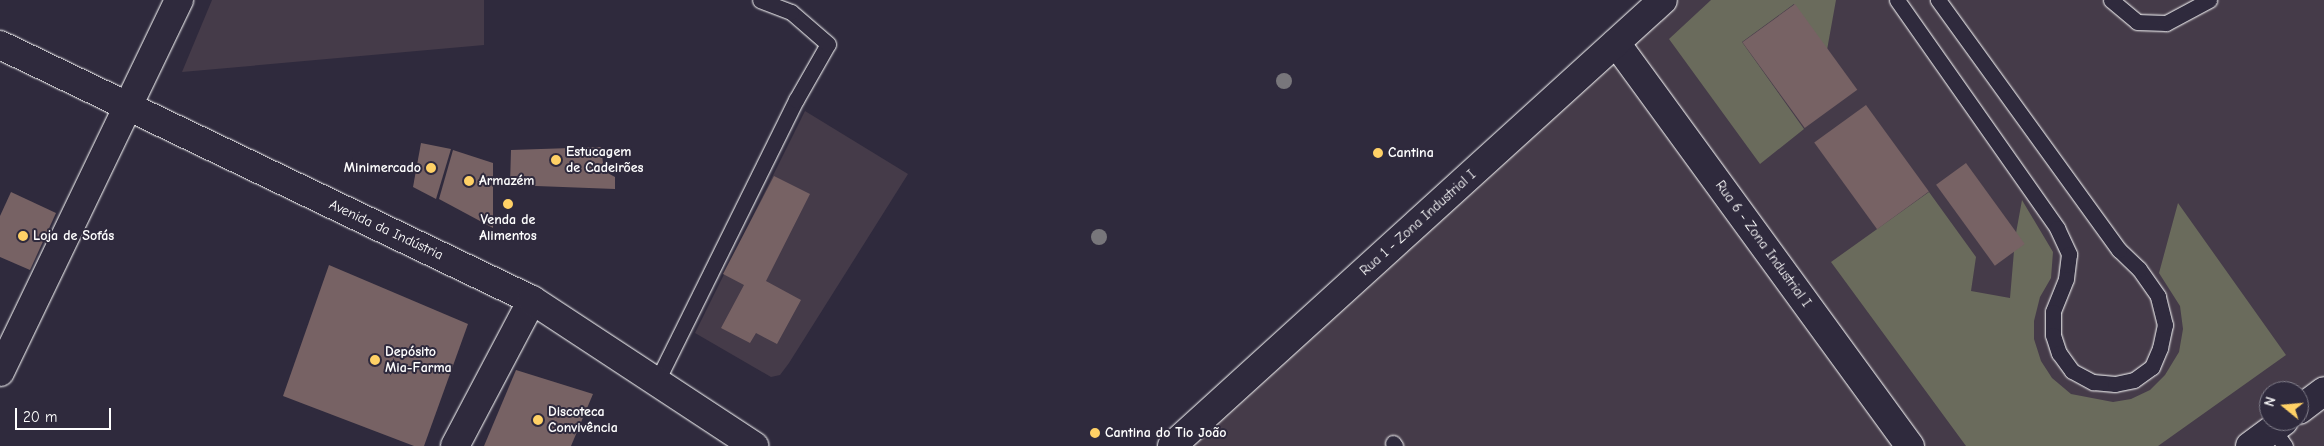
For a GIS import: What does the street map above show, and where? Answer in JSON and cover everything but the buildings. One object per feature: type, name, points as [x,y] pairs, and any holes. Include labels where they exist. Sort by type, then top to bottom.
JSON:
[{"type":"street","points":[[0,372],[179,0]]},
{"type":"street","name":"Rua 1 - Zona Industrial I","points":[[1172,446],[1663,0]]},
{"type":"street","name":"Rua 6 - Zona Industrial I","points":[[1616,43],[1910,446]]},
{"type":"street","name":"Avenida da Indústria","points":[[0,45],[127,108],[532,300],[754,446]]},
{"type":"street","points":[[455,446],[532,300]]},
{"type":"street","points":[[2309,402],[2324,391]]},
{"type":"street","points":[[2250,446],[2281,432]]},
{"type":"lane","points":[[656,383],[796,100],[828,44],[791,12],[760,0]]},
{"type":"lane","points":[[1897,0],[2057,228],[2069,254],[2066,279],[2053,312],[2053,335],[2059,353],[2072,371],[2093,382],[2115,384],[2134,380],[2152,367],[2160,348],[2165,325],[2158,296],[2139,269],[2119,250],[1938,0]]},
{"type":"lane","points":[[2110,0],[2136,22],[2166,23],[2209,0]]},
{"type":"shaded area","points":[[212,0],[484,0],[484,45],[182,72]]},
{"type":"shaded area","points":[[1663,0],[2324,0],[2324,446],[1172,446]]},
{"type":"shaded area","points":[[805,111],[908,174],[789,363],[780,375],[771,377],[695,333]]},
{"type":"green space","points":[[1711,0],[1836,0],[1827,50],[1794,4],[1742,42],[1804,129],[1760,164],[1669,39]]},
{"type":"green space","points":[[1929,192],[1976,257],[1971,291],[2010,298],[2014,251],[2024,244],[2016,233],[2022,200],[2053,252],[2051,278],[2040,297],[2034,321],[2034,339],[2041,361],[2052,378],[2071,394],[2113,402],[2131,399],[2150,390],[2165,375],[2179,352],[2183,329],[2180,306],[2159,273],[2178,203],[2286,355],[2158,446],[1966,446],[1831,262]]},
{"type":"place","name":"Cantina","points":[[1378,153]]},
{"type":"place","name":"Estucagem de Cadeirões","points":[[556,160]]},
{"type":"place","name":"Minimercado","points":[[431,168]]},
{"type":"place","name":"Armazém","points":[[469,181]]},
{"type":"place","name":"Venda de Alimentos","points":[[508,204]]},
{"type":"place","name":"Loja de Sofás","points":[[23,236]]},
{"type":"place","name":"Depósito Mia-Farma","points":[[375,360]]},
{"type":"place","name":"Discoteca Convivência","points":[[538,420]]},
{"type":"place","name":"Cantina do Tio João","points":[[1095,433]]}]
